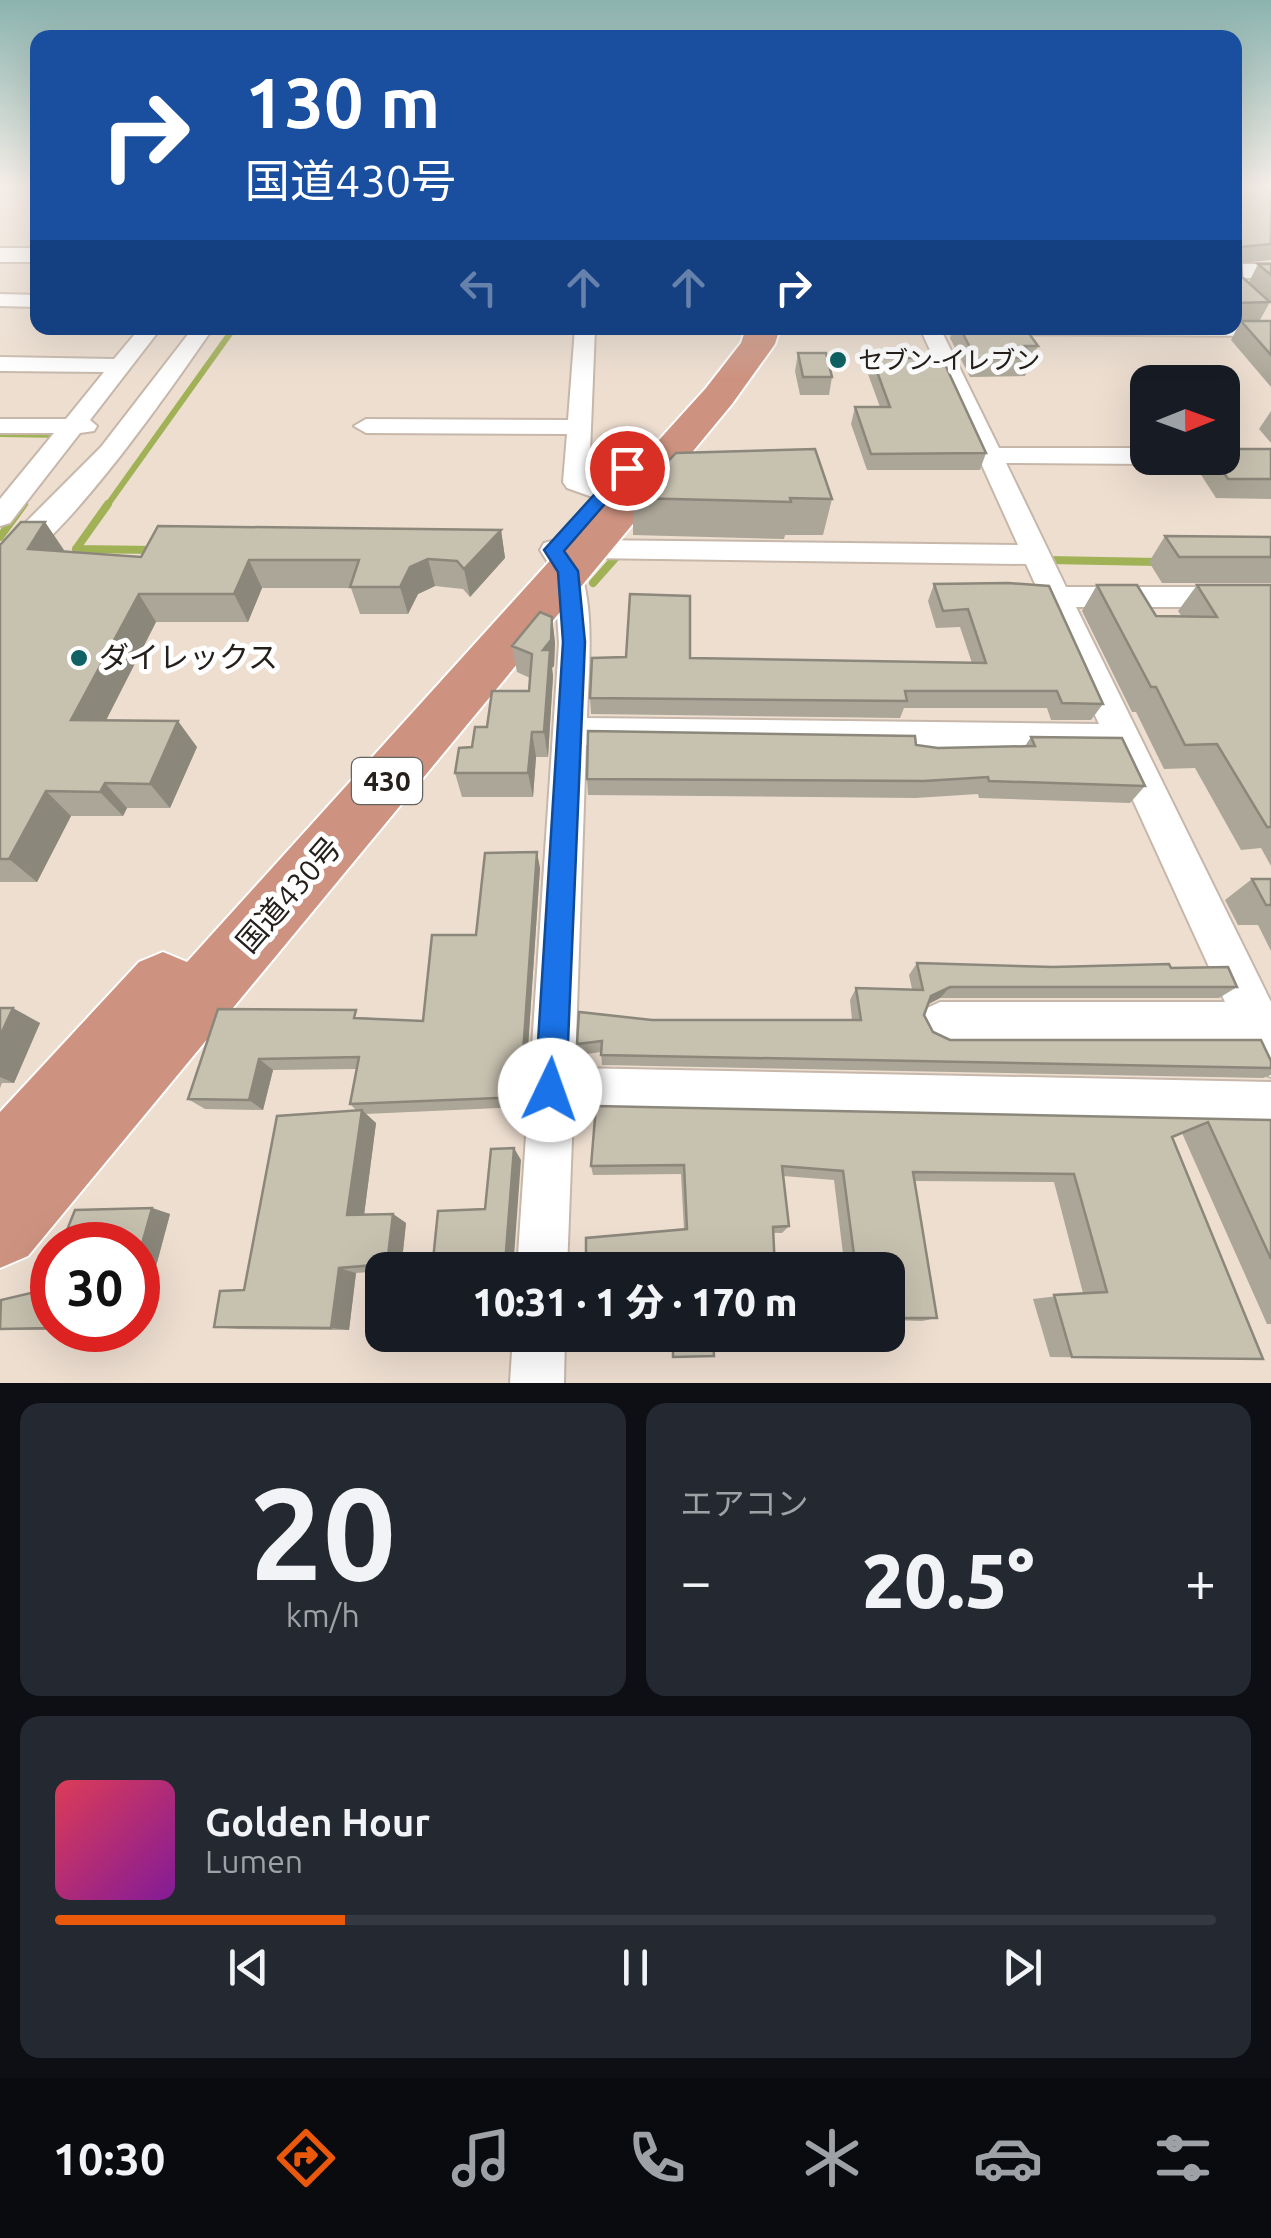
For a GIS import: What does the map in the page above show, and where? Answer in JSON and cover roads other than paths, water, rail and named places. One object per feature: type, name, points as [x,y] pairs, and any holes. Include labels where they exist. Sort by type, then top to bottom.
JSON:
[{"type":"highway","name":"国道430号","points":[[618,497],[732,335]]},
{"type":"highway","name":"国道430号","points":[[0,1168],[742,367],[759,335]]},
{"type":"highway","name":"国道430号","points":[[0,1228],[568,553]]},
{"type":"street","points":[[0,254],[30,255]]},
{"type":"street","points":[[1242,271],[1271,271]]},
{"type":"street","points":[[0,300],[30,301]]},
{"type":"street","points":[[1242,330],[1271,330]]},
{"type":"street","points":[[0,518],[74,430],[145,335]]},
{"type":"street","points":[[5,555],[71,502],[133,427],[197,335]]},
{"type":"street","points":[[585,335],[576,482],[618,497]]},
{"type":"street","points":[[934,335],[1122,738],[1266,1034],[940,1024]]},
{"type":"street","points":[[0,364],[120,366]]},
{"type":"street","points":[[0,426],[74,430],[133,427]]},
{"type":"street","points":[[366,426],[578,427]]},
{"type":"street","points":[[990,455],[1130,456]]},
{"type":"street","points":[[543,1252],[572,730],[574,642],[568,553],[1036,555]]},
{"type":"street","points":[[1056,597],[1271,598]]},
{"type":"street","points":[[572,730],[1122,738]]},
{"type":"street","points":[[550,1090],[1271,1105]]},
{"type":"waterway","points":[[106,507],[229,335]]},
{"type":"waterway","points":[[0,434],[64,435]]},
{"type":"waterway","points":[[0,537],[24,504]]},
{"type":"waterway","points":[[108,504],[76,549],[155,550]]},
{"type":"waterway","points":[[593,583],[617,556]]},
{"type":"waterway","points":[[1048,560],[1158,562]]},
{"type":"place","name":"セブン-イレブン","points":[[838,360]]},
{"type":"place","name":"ダイレックス","points":[[79,658]]}]
